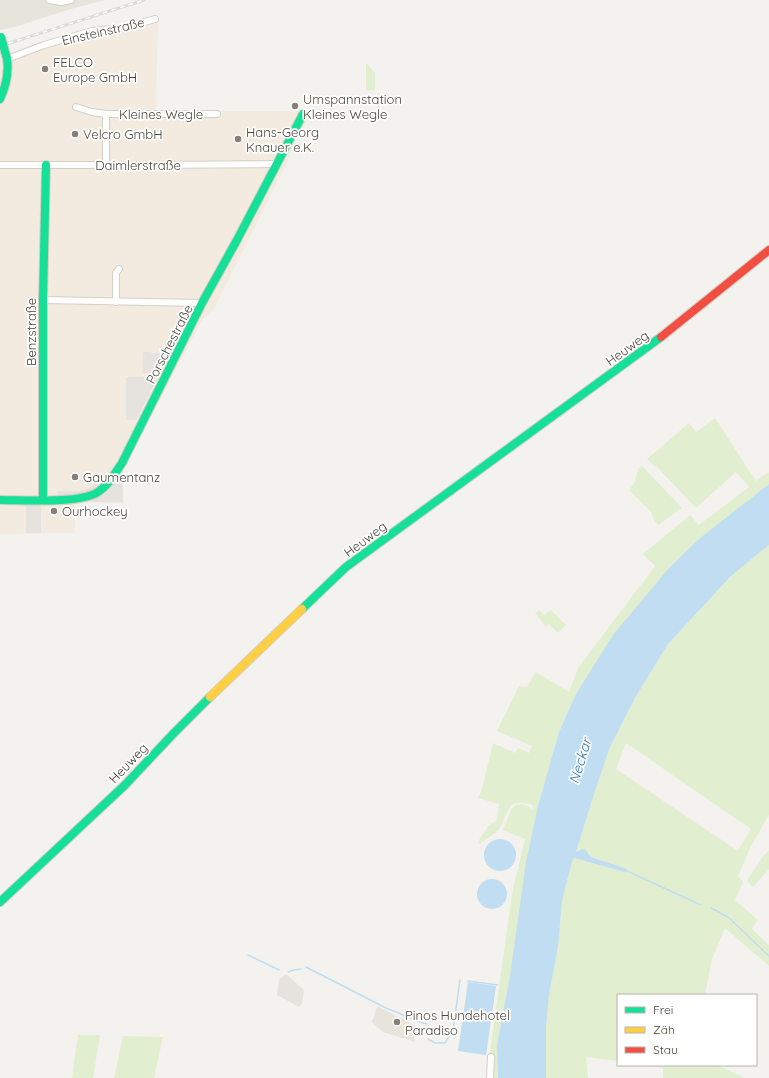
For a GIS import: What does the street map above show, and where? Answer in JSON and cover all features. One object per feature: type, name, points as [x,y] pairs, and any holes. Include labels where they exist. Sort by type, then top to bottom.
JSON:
[{"type":"street","points":[[49,0],[60,2],[71,0]]},
{"type":"street","name":"Einsteinstraße","points":[[7,59],[44,45],[86,32],[100,29],[123,28],[155,19]]},
{"type":"street","points":[[0,36],[9,67],[8,77],[0,99]]},
{"type":"street","name":"Kleines Wegle","points":[[76,107],[92,112],[106,114],[217,114]]},
{"type":"street","name":"Kleines Wegle","points":[[106,114],[106,164]]},
{"type":"street","name":"Porschestraße","points":[[0,500],[87,498],[96,494],[109,482],[122,463],[202,303],[303,114]]},
{"type":"street","name":"Daimlerstraße","points":[[0,164],[276,164]]},
{"type":"street","name":"Benzstraße","points":[[43,500],[43,300],[46,165]]},
{"type":"street","name":"Heuweg","points":[[0,902],[125,785],[212,695],[346,567],[662,337],[769,250]]},
{"type":"street","points":[[116,302],[116,273],[119,269]]},
{"type":"street","points":[[43,300],[202,303]]},
{"type":"street","points":[[0,897],[12,891]]},
{"type":"street","points":[[490,1078],[491,1057]]},
{"type":"shaded area","points":[[0,0],[105,0],[67,10],[15,27],[0,30]]},
{"type":"shaded area","points":[[154,17],[158,20],[156,111],[312,111],[215,307],[201,322],[132,453],[123,466],[123,503],[75,502],[75,533],[0,534],[0,58],[54,39],[102,26],[117,27]]},
{"type":"shaded area","points":[[143,352],[163,353],[163,355],[167,355],[167,364],[163,364],[163,373],[142,373]]},
{"type":"shaded area","points":[[126,377],[158,377],[136,420],[126,420]]},
{"type":"shaded area","points":[[121,469],[123,469],[123,502],[93,502],[93,500],[102,495],[114,482]]},
{"type":"shaded area","points":[[102,477],[106,480],[90,493],[80,495],[58,495],[58,491],[80,491],[88,488],[96,484]]},
{"type":"shaded area","points":[[26,505],[41,505],[41,533],[26,533]]},
{"type":"shaded area","points":[[286,974],[304,990],[302,1004],[299,1007],[277,995],[279,980]]},
{"type":"shaded area","points":[[377,1006],[412,1024],[415,1042],[383,1032],[372,1022]]},
{"type":"green space","points":[[366,63],[375,73],[375,90],[366,90]]},
{"type":"green space","points":[[715,418],[756,481],[769,472],[769,484],[700,538],[669,568],[576,694],[559,732],[538,806],[497,1045],[498,1078],[488,1078],[489,1058],[512,894],[525,839],[503,830],[511,810],[516,805],[525,805],[532,810],[533,805],[523,803],[513,804],[498,830],[480,844],[477,843],[489,825],[497,820],[499,804],[478,798],[482,789],[493,743],[515,753],[518,748],[529,753],[532,746],[497,731],[519,686],[527,687],[536,672],[569,692],[578,668],[655,566],[643,554],[690,515],[699,525],[749,487],[736,472],[696,508],[656,466],[655,467],[647,459],[689,423],[696,432]]},
{"type":"green space","points":[[642,466],[682,508],[658,525],[651,512],[629,490],[635,482],[638,469]]},
{"type":"green space","points":[[769,545],[769,815],[751,846],[738,876],[743,882],[735,900],[758,920],[752,929],[769,945],[769,966],[725,928],[712,959],[705,994],[617,994],[617,1061],[586,1057],[588,1078],[546,1078],[546,1027],[549,995],[558,947],[562,901],[572,862],[574,858],[625,872],[627,869],[591,857],[588,852],[582,849],[578,850],[576,853],[610,747],[635,698],[668,644],[731,576]],"holes":[[[626,743],[751,829],[738,851],[616,769]]]},
{"type":"green space","points":[[539,610],[544,615],[551,610],[566,625],[558,633],[549,624],[546,627],[535,613]]},
{"type":"green space","points":[[769,850],[769,869],[753,887],[747,881]]},
{"type":"green space","points":[[78,1035],[100,1035],[93,1078],[72,1078]]},
{"type":"green space","points":[[123,1036],[163,1037],[154,1078],[114,1078]]},
{"type":"green space","points":[[650,1066],[719,1066],[745,1078],[663,1078],[663,1068]]},
{"type":"water","name":"Neckar","points":[[769,484],[769,545],[731,576],[668,644],[635,698],[610,747],[576,852],[582,849],[586,850],[591,857],[627,869],[627,871],[625,872],[574,858],[572,862],[562,901],[558,947],[549,995],[546,1027],[546,1078],[498,1078],[497,1045],[510,976],[526,862],[538,806],[559,732],[576,694],[613,635],[669,568],[700,538]]},
{"type":"water","points":[[500,839],[509,842],[513,846],[516,855],[513,864],[509,868],[500,871],[491,868],[487,864],[484,855],[487,846],[491,842]]},
{"type":"water","points":[[492,879],[503,883],[507,894],[503,905],[492,909],[481,905],[477,894],[481,883]]},
{"type":"water","points":[[468,982],[496,986],[486,1055],[458,1051]]},
{"type":"waterway","points":[[627,871],[701,905]]},
{"type":"waterway","points":[[711,908],[728,917],[769,956]]},
{"type":"waterway","points":[[248,955],[279,970]]},
{"type":"waterway","points":[[306,967],[386,1008],[411,1018]]},
{"type":"waterway","points":[[288,972],[301,969]]},
{"type":"waterway","points":[[428,1039],[435,1043],[445,1043],[453,1030],[460,980]]},
{"type":"waterway","points":[[468,981],[498,985]]},
{"type":"waterway","points":[[416,1021],[427,1024]]},
{"type":"railway","points":[[0,46],[144,0]]},
{"type":"traffic: fast","points":[[1,37],[7,59]]},
{"type":"traffic: fast","points":[[0,99],[4,89],[8,69],[7,59]]},
{"type":"traffic: fast","points":[[0,500],[65,500],[78,498],[90,496],[98,492],[109,482],[122,463],[202,303],[303,114]]},
{"type":"traffic: fast","points":[[43,500],[43,300],[46,165]]},
{"type":"traffic: fast","points":[[302,609],[346,567],[661,337]]},
{"type":"traffic: fast","points":[[0,902],[125,785],[210,697]]},
{"type":"traffic: slow","points":[[210,697],[302,609]]},
{"type":"traffic: jam","points":[[661,337],[769,250]]},
{"type":"place","name":"FELCO Europe GmbH","points":[[45,69]]},
{"type":"place","name":"Umspannstation Kleines Wegle","points":[[295,106]]},
{"type":"place","name":"Velcro GmbH","points":[[75,134]]},
{"type":"place","name":"Hans-Georg Knauer e.K.","points":[[238,139]]},
{"type":"place","name":"Gaumentanz","points":[[75,477]]},
{"type":"place","name":"Ourhockey","points":[[54,511]]},
{"type":"place","name":"Pinos Hundehotel Paradiso","points":[[397,1022]]}]
